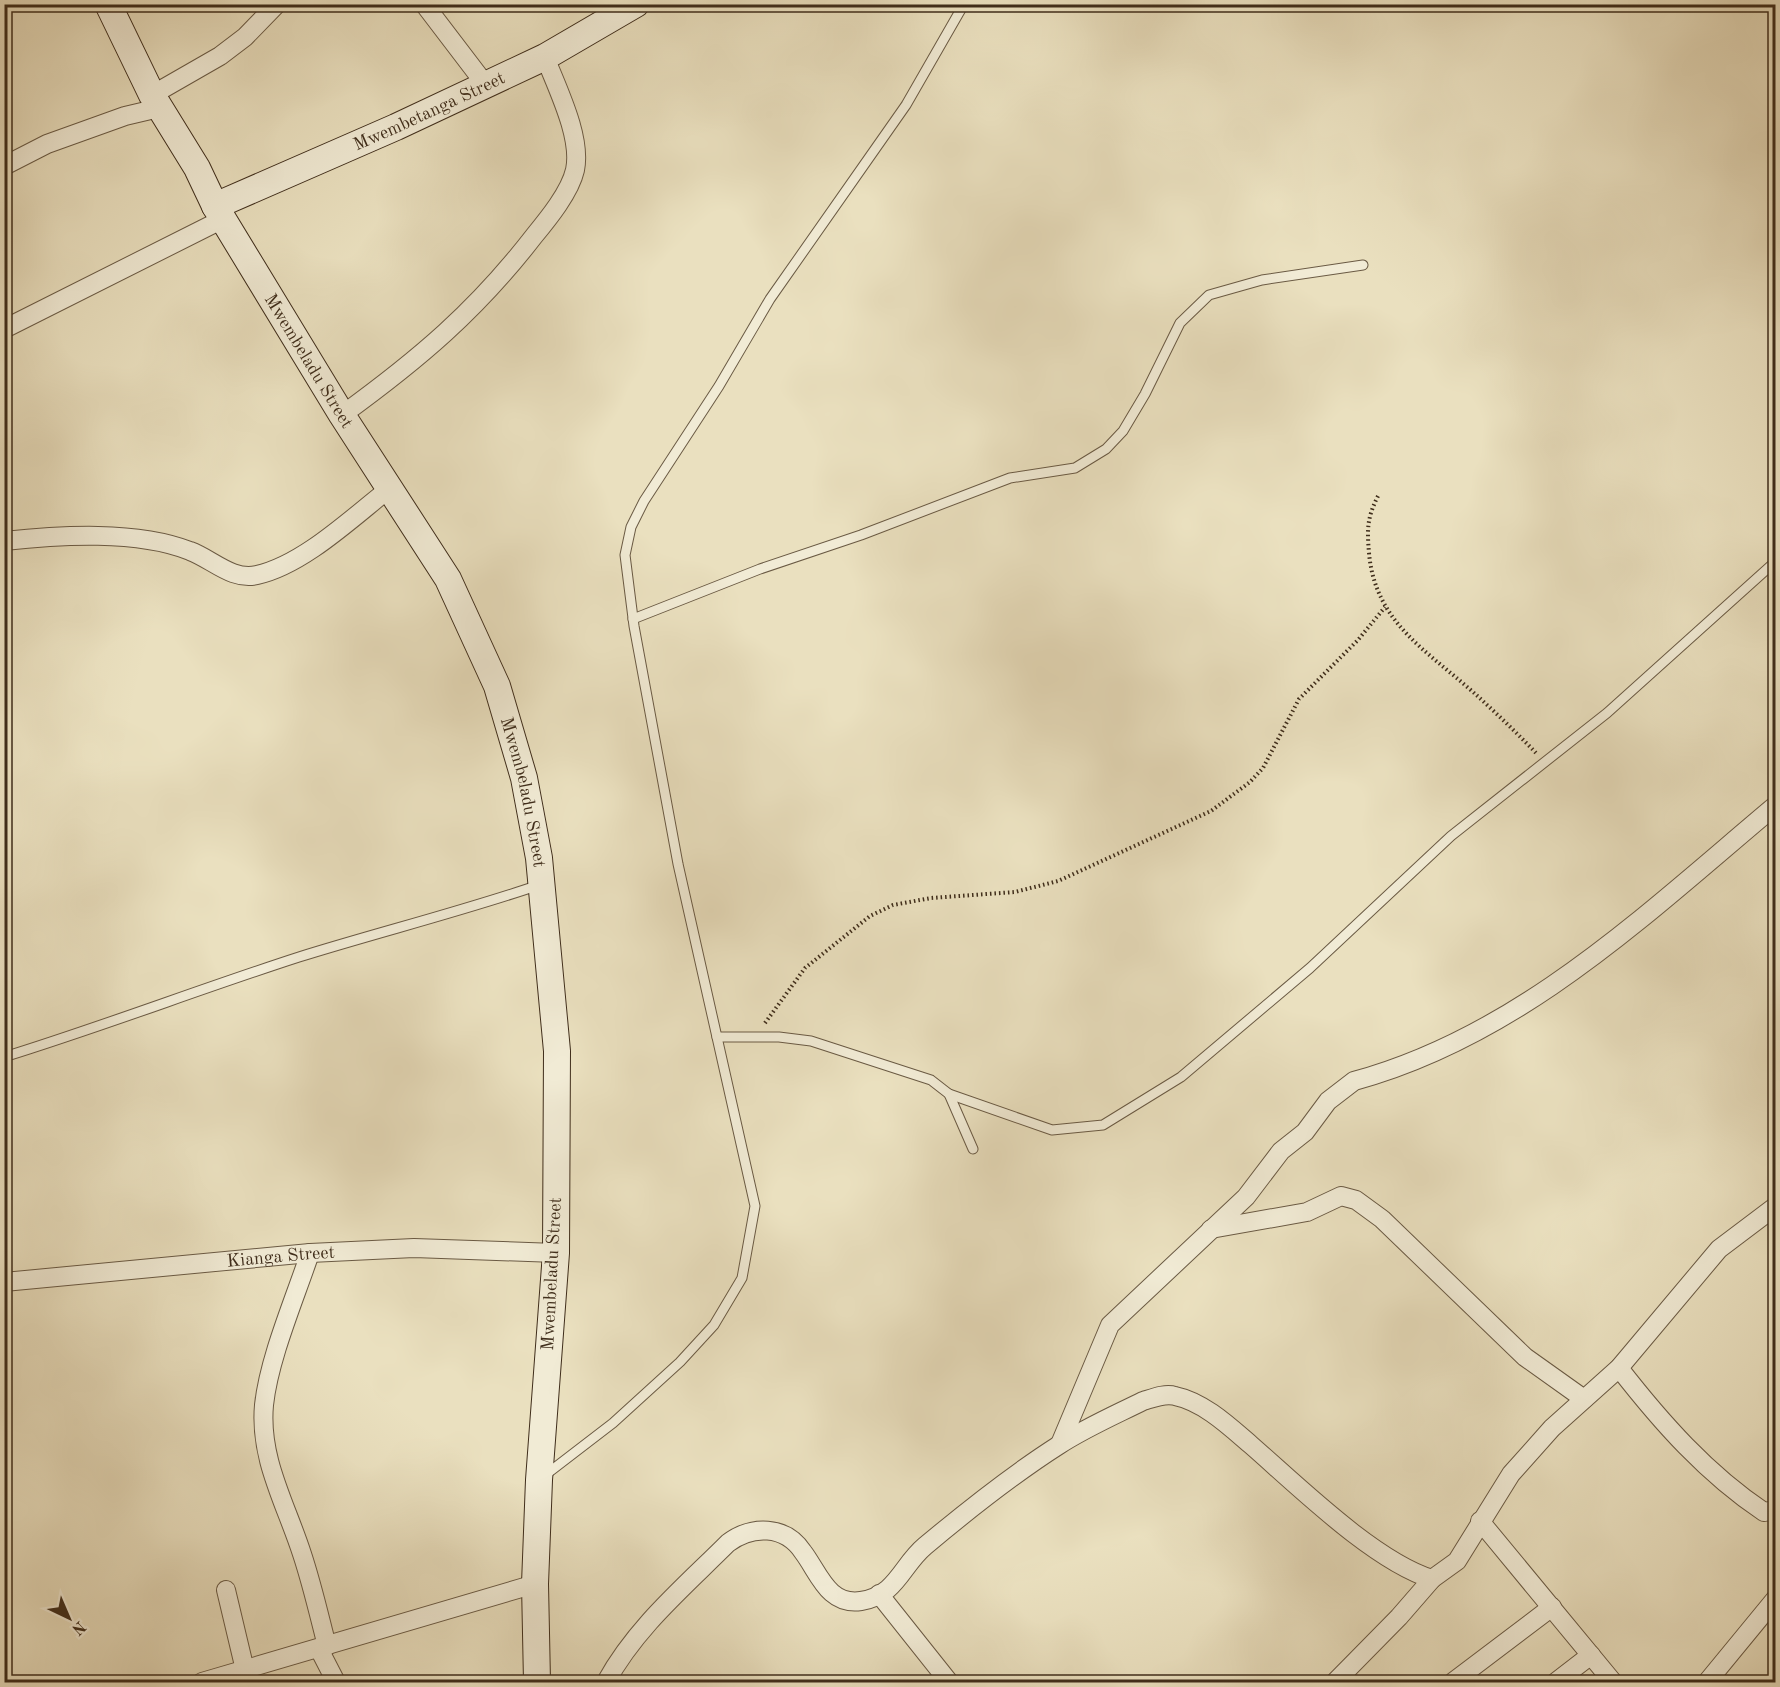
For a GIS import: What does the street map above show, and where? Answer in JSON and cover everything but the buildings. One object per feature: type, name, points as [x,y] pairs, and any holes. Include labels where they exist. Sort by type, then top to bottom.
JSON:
[{"type":"street","name":"Mwembeladu Street","points":[[108,4],[155,102],[197,168],[219,212],[342,415],[448,579],[497,686],[524,777],[542,884],[557,1052],[556,1253],[538,1480],[535,1584],[537,1683]]},
{"type":"street","points":[[4,166],[47,144],[126,116],[155,102],[244,37],[277,4]]},
{"type":"street","points":[[424,4],[485,84]]},
{"type":"street","name":"Mwembetanga Street","points":[[219,212],[545,57],[636,4]]},
{"type":"street","points":[[342,415],[402,372],[447,334],[504,275],[554,210],[575,170],[573,130],[545,57]]},
{"type":"street","points":[[4,329],[219,212]]},
{"type":"street","points":[[4,541],[78,537],[137,539],[189,550],[236,575],[255,576],[279,567],[309,550],[390,488]]},
{"type":"street","points":[[1060,1444],[1110,1325],[1246,1197],[1281,1151],[1305,1132],[1340,1090],[1354,1081],[1449,1048],[1551,986],[1605,948],[1776,805]]},
{"type":"street","points":[[1211,1229],[1306,1212],[1341,1196],[1356,1200],[1382,1219],[1525,1357],[1584,1399]]},
{"type":"street","points":[[1335,1683],[1432,1579],[1457,1560],[1511,1474],[1552,1428],[1619,1368],[1719,1249],[1775,1207]]},
{"type":"street","name":"Kianga Street","points":[[4,1282],[310,1252],[414,1248],[556,1253]]},
{"type":"street","points":[[310,1252],[271,1372],[264,1405],[265,1435],[272,1477],[302,1554],[323,1648],[336,1683]]},
{"type":"street","points":[[1619,1368],[1674,1434],[1709,1469],[1756,1507],[1764,1512],[1773,1513]]},
{"type":"street","points":[[606,1683],[629,1646],[650,1620],[728,1542],[741,1533],[760,1529],[782,1534],[802,1550],[831,1593],[840,1598],[862,1601],[891,1589],[922,1548],[1001,1484],[1060,1444],[1143,1401],[1174,1395],[1222,1420],[1355,1532],[1413,1573],[1432,1579]]},
{"type":"street","points":[[1480,1521],[1613,1683]]},
{"type":"street","points":[[202,1683],[535,1584]]},
{"type":"street","points":[[226,1590],[245,1670]]},
{"type":"street","points":[[879,1594],[949,1683]]},
{"type":"street","points":[[1707,1683],[1776,1598]]},
{"type":"street","points":[[1453,1683],[1552,1607]]},
{"type":"street","points":[[1556,1683],[1591,1655]]},
{"type":"lane","points":[[538,1480],[613,1423],[680,1362],[714,1325],[742,1278],[755,1206],[678,864],[633,619],[625,555],[631,527],[644,501],[719,386],[770,299],[906,105],[964,4]]},
{"type":"lane","points":[[633,619],[760,569],[861,535],[1010,478],[1075,468],[1106,449],[1123,431],[1150,385],[1180,323],[1209,295],[1262,280],[1363,265]]},
{"type":"lane","points":[[717,1037],[811,1041],[931,1080],[949,1094],[1052,1130],[1103,1125],[1181,1077],[1310,968],[1451,836],[1607,713],[1776,561]]},
{"type":"lane","points":[[4,1057],[97,1029],[191,992],[339,944],[385,930],[468,910],[542,884]]},
{"type":"lane","points":[[949,1094],[973,1149]]},
{"type":"path","points":[[1378,496],[1368,515],[1368,533],[1371,572],[1379,597],[1385,607],[1408,637],[1472,691],[1544,762]]},
{"type":"path","points":[[757,1037],[773,1008],[805,968],[870,916],[893,905],[931,898],[1015,892],[1058,881],[1173,830],[1229,798],[1263,768],[1278,742],[1288,715],[1306,691],[1358,640],[1385,607]]}]
